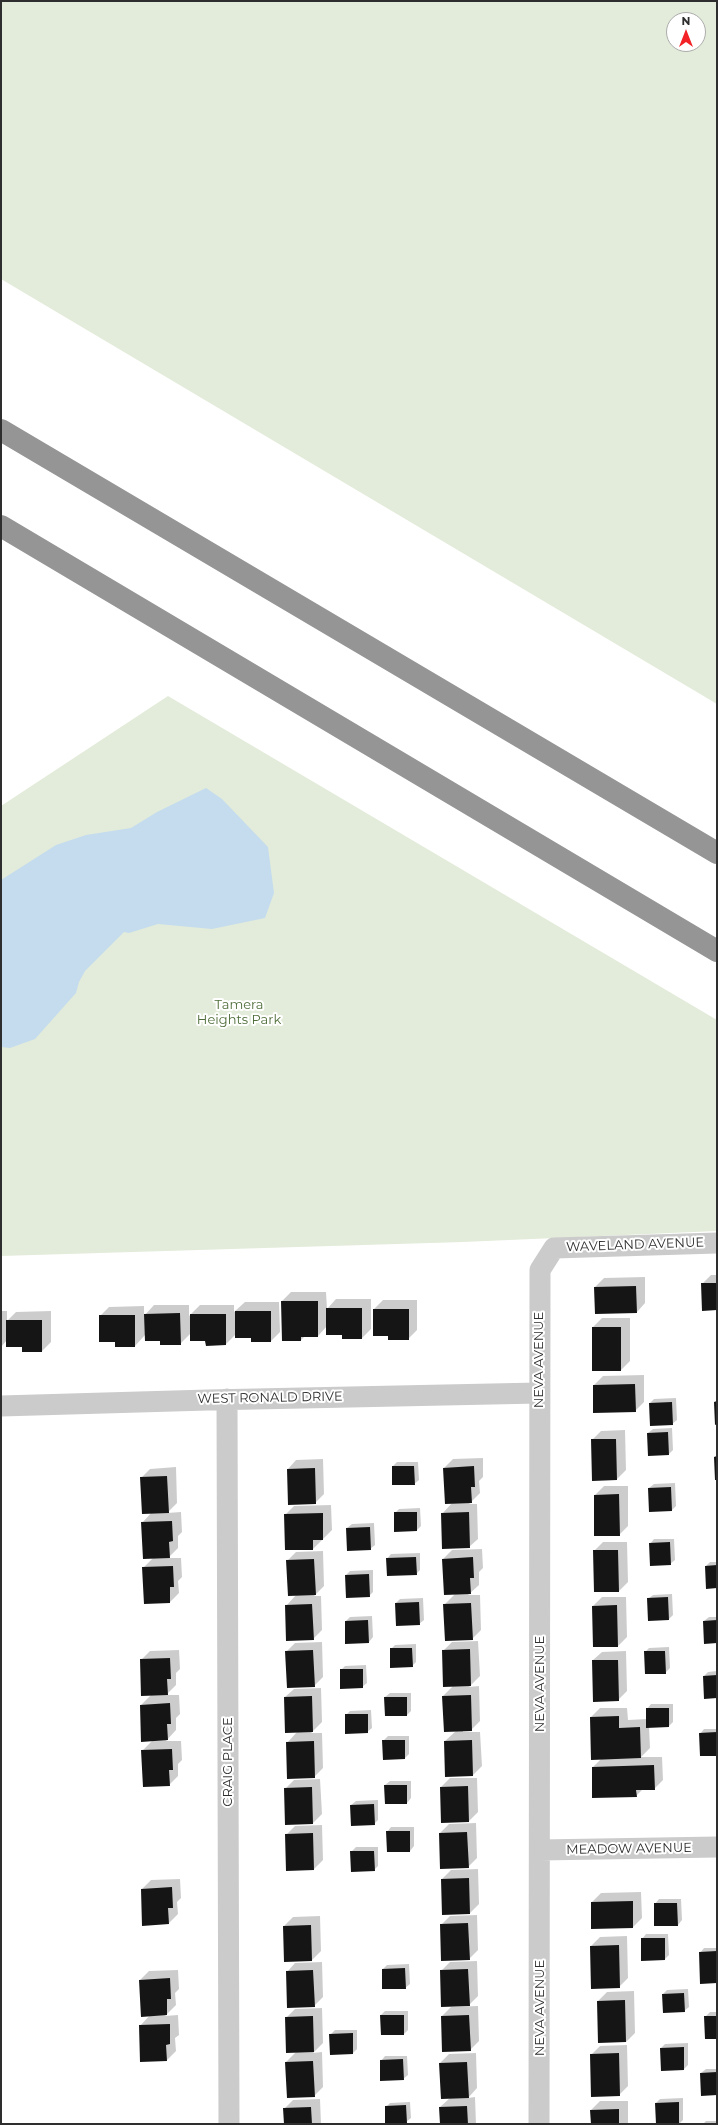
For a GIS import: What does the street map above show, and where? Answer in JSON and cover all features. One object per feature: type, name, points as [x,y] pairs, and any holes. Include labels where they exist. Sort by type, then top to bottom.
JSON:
[{"type":"highway","points":[[1,430],[717,853]]},
{"type":"highway","points":[[1,526],[717,951]]},
{"type":"street","name":"WAVELAND AVENUE","points":[[554,1248],[717,1243]]},
{"type":"street","name":"NEVA AVENUE","points":[[539,2124],[540,1270],[554,1248]]},
{"type":"street","name":"WEST RONALD DRIVE","points":[[1,1406],[227,1399],[539,1393]]},
{"type":"street","name":"CRAIG PLACE","points":[[227,1399],[229,2124]]},
{"type":"street","name":"MEADOW AVENUE","points":[[540,1850],[717,1847]]},
{"type":"green space","points":[[1,1],[717,1],[717,704],[1,279]]},
{"type":"green space","name":"Tamera Heights Park","points":[[168,696],[717,1020],[717,1231],[463,1242],[1,1256],[1,806]]},
{"type":"water","points":[[206,788],[222,799],[268,847],[274,893],[265,918],[212,929],[158,924],[129,933],[124,932],[85,971],[79,982],[76,993],[35,1039],[10,1048],[1,1047],[1,880],[56,845],[86,835],[131,828],[157,812]]},
{"type":"building","points":[[701,1283],[717,1283],[717,1310],[702,1311]]},
{"type":"building","points":[[636,1286],[637,1313],[595,1314],[594,1287]]},
{"type":"building","points":[[281,1301],[318,1301],[318,1337],[301,1337],[301,1341],[282,1341]]},
{"type":"building","points":[[326,1308],[362,1308],[362,1339],[342,1339],[342,1335],[326,1335]]},
{"type":"building","points":[[373,1309],[409,1309],[409,1340],[388,1340],[388,1336],[373,1336]]},
{"type":"building","points":[[235,1311],[271,1311],[271,1342],[251,1342],[251,1338],[235,1338]]},
{"type":"building","points":[[180,1313],[181,1345],[160,1345],[160,1341],[145,1341],[144,1314]]},
{"type":"building","points":[[190,1314],[226,1314],[226,1345],[206,1346],[205,1341],[190,1341]]},
{"type":"building","points":[[99,1315],[135,1315],[135,1347],[115,1347],[115,1342],[99,1342]]},
{"type":"building","points":[[6,1320],[42,1320],[42,1352],[22,1352],[22,1347],[6,1347]]},
{"type":"building","points":[[592,1327],[621,1327],[621,1371],[592,1371]]},
{"type":"building","points":[[635,1384],[636,1412],[593,1413],[593,1385]]},
{"type":"building","points":[[717,1401],[717,1424],[715,1425],[714,1402]]},
{"type":"building","points":[[672,1402],[673,1425],[650,1426],[649,1403]]},
{"type":"building","points":[[668,1432],[669,1455],[648,1456],[647,1433]]},
{"type":"building","points":[[591,1439],[616,1439],[617,1480],[592,1481]]},
{"type":"building","points":[[717,1456],[717,1480],[715,1480],[714,1457]]},
{"type":"building","points":[[392,1466],[414,1466],[415,1485],[392,1485]]},
{"type":"building","points":[[474,1466],[475,1487],[471,1487],[472,1503],[445,1504],[443,1468]]},
{"type":"building","points":[[315,1468],[316,1504],[288,1505],[287,1469]]},
{"type":"building","points":[[167,1476],[169,1513],[142,1514],[140,1477]]},
{"type":"building","points":[[671,1487],[672,1511],[649,1512],[648,1488]]},
{"type":"building","points":[[619,1494],[620,1536],[594,1536],[594,1495]]},
{"type":"building","points":[[394,1512],[417,1512],[417,1531],[394,1532]]},
{"type":"building","points":[[469,1512],[470,1548],[442,1549],[441,1513]]},
{"type":"building","points":[[323,1513],[323,1540],[313,1540],[313,1550],[285,1550],[284,1514]]},
{"type":"building","points":[[172,1521],[173,1541],[169,1542],[170,1558],[143,1559],[141,1522]]},
{"type":"building","points":[[370,1527],[371,1550],[347,1551],[346,1528]]},
{"type":"building","points":[[670,1542],[671,1565],[650,1566],[649,1543]]},
{"type":"building","points":[[593,1550],[618,1550],[619,1592],[594,1592]]},
{"type":"building","points":[[416,1557],[417,1575],[387,1576],[386,1558]]},
{"type":"building","points":[[473,1557],[474,1578],[470,1578],[471,1594],[444,1595],[442,1559]]},
{"type":"building","points":[[314,1559],[316,1595],[288,1596],[286,1560]]},
{"type":"building","points":[[717,1565],[717,1588],[706,1589],[705,1566]]},
{"type":"building","points":[[173,1566],[174,1587],[170,1587],[170,1603],[144,1604],[142,1567]]},
{"type":"building","points":[[369,1574],[370,1597],[346,1598],[345,1575]]},
{"type":"building","points":[[668,1597],[669,1620],[648,1621],[647,1598]]},
{"type":"building","points":[[419,1602],[420,1625],[396,1626],[395,1603]]},
{"type":"building","points":[[471,1603],[473,1640],[445,1641],[443,1604]]},
{"type":"building","points":[[312,1604],[314,1640],[286,1641],[285,1605]]},
{"type":"building","points":[[617,1605],[618,1647],[593,1647],[592,1606]]},
{"type":"building","points":[[368,1620],[369,1643],[345,1644],[345,1621]]},
{"type":"building","points":[[717,1620],[717,1643],[704,1644],[703,1621]]},
{"type":"building","points":[[390,1648],[412,1648],[413,1667],[390,1668]]},
{"type":"building","points":[[470,1649],[471,1686],[443,1687],[442,1650]]},
{"type":"building","points":[[313,1650],[315,1687],[287,1688],[285,1651]]},
{"type":"building","points":[[644,1651],[665,1651],[666,1674],[645,1674]]},
{"type":"building","points":[[170,1658],[171,1679],[167,1679],[168,1695],[141,1696],[140,1659]]},
{"type":"building","points":[[592,1660],[618,1660],[619,1701],[593,1702]]},
{"type":"building","points":[[340,1669],[363,1669],[363,1688],[340,1689]]},
{"type":"building","points":[[717,1675],[717,1698],[704,1699],[703,1676]]},
{"type":"building","points":[[471,1695],[472,1731],[444,1732],[442,1696]]},
{"type":"building","points":[[312,1696],[313,1732],[285,1733],[284,1697]]},
{"type":"building","points":[[384,1697],[407,1697],[407,1716],[385,1716]]},
{"type":"building","points":[[170,1703],[171,1724],[167,1724],[168,1740],[141,1742],[140,1705]]},
{"type":"building","points":[[646,1708],[669,1708],[669,1727],[646,1728]]},
{"type":"building","points":[[345,1714],[368,1714],[368,1733],[345,1734]]},
{"type":"building","points":[[619,1716],[619,1728],[640,1727],[641,1758],[591,1760],[590,1717]]},
{"type":"building","points":[[717,1732],[717,1756],[700,1756],[699,1733]]},
{"type":"building","points":[[382,1740],[405,1740],[405,1759],[383,1760]]},
{"type":"building","points":[[472,1740],[473,1776],[445,1777],[444,1741]]},
{"type":"building","points":[[314,1741],[315,1778],[287,1779],[286,1742]]},
{"type":"building","points":[[172,1749],[173,1770],[169,1770],[170,1786],[143,1787],[141,1750]]},
{"type":"building","points":[[654,1765],[655,1790],[636,1790],[637,1797],[592,1798],[592,1767]]},
{"type":"building","points":[[384,1785],[407,1785],[407,1804],[385,1804]]},
{"type":"building","points":[[468,1786],[469,1822],[441,1823],[440,1787]]},
{"type":"building","points":[[312,1787],[313,1824],[285,1825],[284,1788]]},
{"type":"building","points":[[374,1804],[375,1825],[351,1826],[350,1805]]},
{"type":"building","points":[[386,1831],[410,1831],[410,1852],[387,1852]]},
{"type":"building","points":[[467,1832],[469,1868],[440,1869],[439,1833]]},
{"type":"building","points":[[313,1833],[314,1870],[286,1871],[285,1834]]},
{"type":"building","points":[[350,1851],[374,1851],[375,1871],[351,1872]]},
{"type":"building","points":[[469,1878],[470,1914],[442,1915],[441,1879]]},
{"type":"building","points":[[172,1887],[173,1908],[168,1908],[169,1924],[142,1926],[141,1889]]},
{"type":"building","points":[[633,1901],[633,1928],[591,1929],[591,1902]]},
{"type":"building","points":[[654,1903],[677,1903],[678,1926],[654,1926]]},
{"type":"building","points":[[468,1923],[470,1960],[441,1961],[440,1924]]},
{"type":"building","points":[[311,1925],[312,1961],[284,1962],[283,1926]]},
{"type":"building","points":[[641,1938],[665,1938],[665,1960],[641,1961]]},
{"type":"building","points":[[619,1945],[620,1988],[591,1989],[590,1946]]},
{"type":"building","points":[[717,1951],[717,1983],[700,1984],[699,1952]]},
{"type":"building","points":[[405,1968],[406,1989],[382,1989],[382,1969]]},
{"type":"building","points":[[468,1969],[470,2006],[441,2007],[440,1970]]},
{"type":"building","points":[[313,1970],[315,2007],[287,2008],[286,1971]]},
{"type":"building","points":[[170,1978],[171,1999],[167,1999],[167,2015],[141,2017],[139,1980]]},
{"type":"building","points":[[684,1993],[685,2012],[663,2013],[662,1994]]},
{"type":"building","points":[[625,2000],[626,2042],[598,2043],[597,2001]]},
{"type":"building","points":[[380,2015],[404,2015],[404,2035],[381,2035]]},
{"type":"building","points":[[469,2015],[471,2051],[442,2052],[441,2016]]},
{"type":"building","points":[[313,2016],[314,2052],[286,2053],[285,2017]]},
{"type":"building","points":[[704,2016],[717,2016],[717,2039],[705,2039]]},
{"type":"building","points":[[170,2024],[170,2044],[166,2045],[167,2061],[140,2062],[139,2025]]},
{"type":"building","points":[[353,2033],[353,2054],[330,2055],[329,2034]]},
{"type":"building","points":[[684,2047],[684,2070],[661,2071],[660,2048]]},
{"type":"building","points":[[619,2053],[620,2096],[591,2097],[590,2054]]},
{"type":"building","points":[[403,2059],[404,2080],[380,2081],[380,2060]]},
{"type":"building","points":[[313,2061],[315,2097],[287,2098],[285,2062]]},
{"type":"building","points":[[467,2062],[469,2098],[441,2099],[439,2063]]},
{"type":"building","points":[[717,2072],[717,2095],[701,2096],[700,2073]]},
{"type":"building","points":[[679,2102],[679,2124],[656,2124],[655,2103]]},
{"type":"building","points":[[406,2105],[407,2123],[385,2124],[385,2106]]},
{"type":"building","points":[[467,2106],[468,2124],[440,2124],[439,2107]]},
{"type":"building","points":[[311,2107],[312,2124],[284,2124],[283,2108]]},
{"type":"building","points":[[619,2109],[619,2124],[591,2124],[590,2110]]}]
